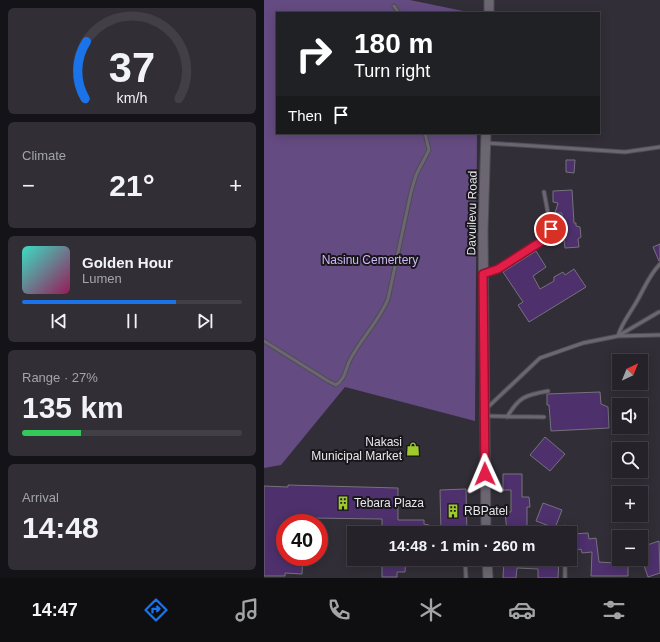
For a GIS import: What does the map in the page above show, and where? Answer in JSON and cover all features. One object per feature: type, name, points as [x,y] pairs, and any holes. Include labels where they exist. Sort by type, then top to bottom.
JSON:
[{"type":"street","points":[[489,0],[489,12]]},
{"type":"street","name":"Davuilevu Road","points":[[486,134],[483,274],[486,526]]},
{"type":"street","points":[[487,566],[488,578]]},
{"type":"lane","points":[[394,6],[398,12]]},
{"type":"lane","points":[[264,341],[336,385],[342,381],[349,362],[388,299],[413,186],[416,176],[429,150],[425,134]]},
{"type":"lane","points":[[485,143],[625,152],[660,147]]},
{"type":"lane","points":[[483,274],[498,269],[550,234],[551,229],[544,192]]},
{"type":"lane","points":[[618,336],[622,325],[634,306],[648,278],[660,264]]},
{"type":"lane","points":[[618,336],[659,312]]},
{"type":"lane","points":[[484,413],[540,358],[583,343],[618,336],[660,335]]},
{"type":"lane","points":[[507,417],[520,399],[528,394],[548,391]]},
{"type":"lane","points":[[484,413],[507,417],[544,417]]},
{"type":"lane","points":[[465,566],[466,578]]},
{"type":"lane","points":[[565,566],[565,578]]},
{"type":"green space","name":"Nasinu Cemertery","points":[[264,0],[410,0],[468,12],[276,12],[276,134],[477,134],[475,421],[345,387],[281,465],[264,468]]},
{"type":"building","points":[[566,160],[575,160],[574,173],[566,172]]},
{"type":"building","points":[[572,190],[574,223],[576,223],[576,226],[580,227],[581,237],[578,239],[579,247],[565,248],[564,239],[560,239],[562,213],[555,213],[558,203],[553,202],[553,191]]},
{"type":"building","points":[[660,244],[660,261],[659,261],[653,247]]},
{"type":"building","points":[[536,251],[546,267],[533,276],[540,289],[554,281],[554,277],[563,272],[565,275],[574,269],[586,287],[529,322],[518,305],[523,302],[503,272]]},
{"type":"building","points":[[600,392],[601,404],[608,407],[609,428],[551,431],[547,394]]},
{"type":"building","points":[[545,437],[565,454],[550,471],[530,455]]},
{"type":"building","points":[[503,474],[522,474],[522,497],[529,497],[530,507],[527,507],[527,526],[506,526],[505,512],[511,512],[511,490],[503,490]]},
{"type":"building","name":"Tebara Plaza","points":[[288,485],[398,488],[398,520],[424,520],[424,524],[429,526],[382,526],[382,519],[328,518],[328,514],[276,514],[276,566],[302,566],[302,574],[285,573],[285,576],[264,576],[264,486],[288,487]]},
{"type":"building","name":"RBPatel","points":[[466,489],[467,526],[441,526],[440,490]]},
{"type":"building","points":[[543,503],[562,510],[556,526],[550,526],[536,521]]},
{"type":"building","points":[[588,533],[589,539],[596,538],[599,562],[612,563],[612,566],[628,566],[628,576],[591,576],[592,552],[582,553],[581,549],[577,550],[577,534]]},
{"type":"building","points":[[659,541],[660,573],[648,577],[644,566],[648,566],[648,545]]},
{"type":"building","points":[[382,566],[405,566],[405,572],[397,572],[397,577],[382,577]]},
{"type":"building","points":[[504,566],[559,566],[558,578],[538,578],[538,569],[517,568],[516,578],[503,578]]},
{"type":"place","name":"Nakasi Municipal Market","points":[[413,449]]},
{"type":"place","name":"Tebara Plaza","points":[[343,503]]},
{"type":"place","name":"RBPatel","points":[[453,511]]},
{"type":"route","points":[[485,474],[483,274],[498,269],[545,239],[550,234],[551,229]]}]
